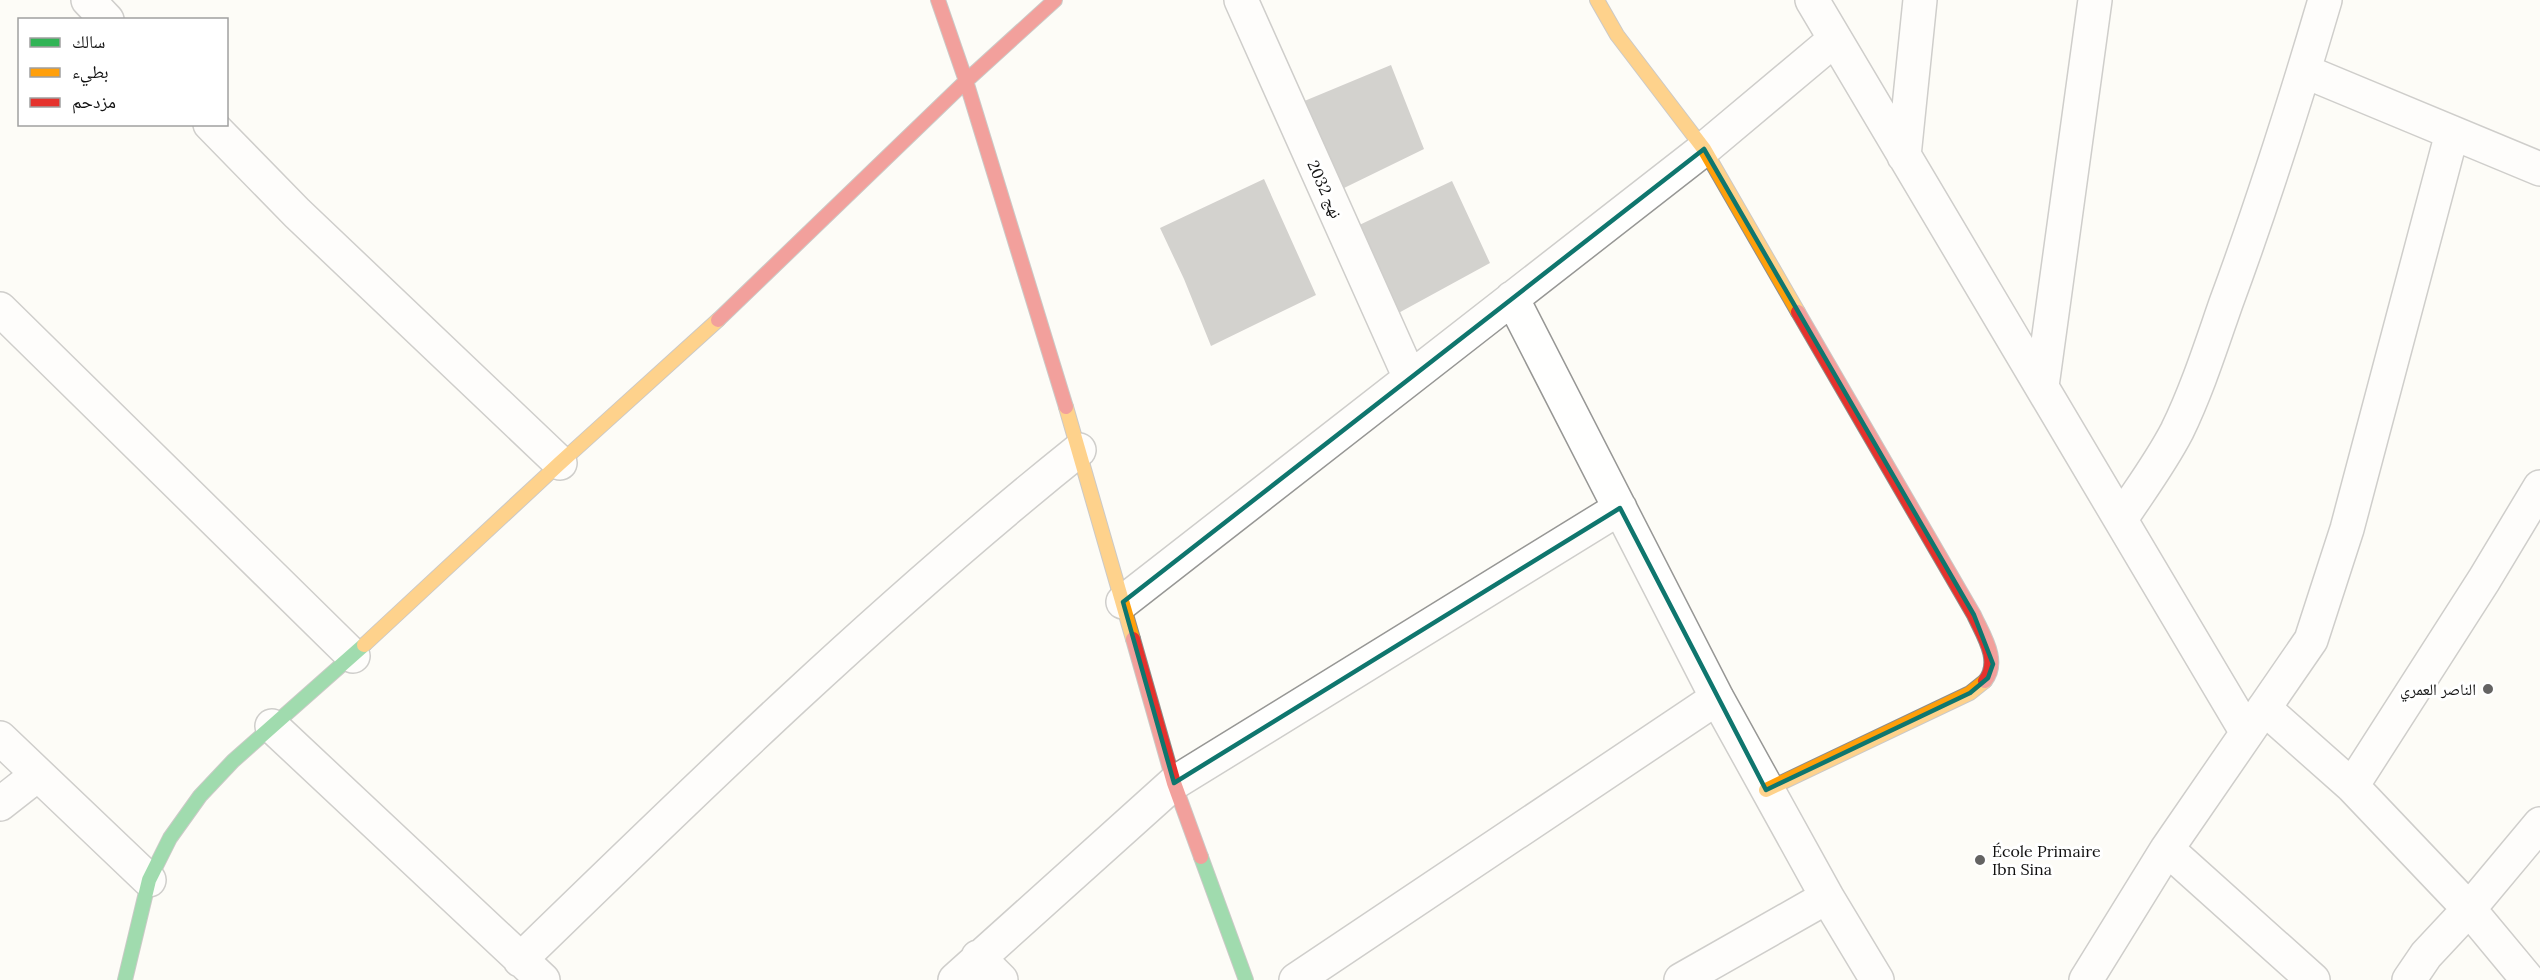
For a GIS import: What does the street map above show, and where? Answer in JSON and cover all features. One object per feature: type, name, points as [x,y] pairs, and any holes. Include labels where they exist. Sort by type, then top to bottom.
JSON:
[{"type":"street","points":[[88,0],[105,18]]},
{"type":"street","points":[[938,0],[966,81],[1079,450],[1174,783],[1246,980]]},
{"type":"street","points":[[125,980],[149,880],[170,838],[200,796],[232,761],[352,656],[560,463],[752,290],[966,81],[1055,0]]},
{"type":"street","name":"نهج 2032","points":[[1241,0],[1410,378]]},
{"type":"street","points":[[1597,0],[1617,35],[1704,149],[1974,615],[1987,643],[1993,664],[1988,678],[1970,693],[1766,789]]},
{"type":"street","points":[[1812,0],[2121,519],[2255,719],[2352,786],[2469,909],[2528,980]]},
{"type":"street","points":[[1904,156],[1920,0]]},
{"type":"street","points":[[2042,386],[2095,0]]},
{"type":"street","points":[[2121,519],[2177,431],[2197,384],[2238,270],[2325,0]]},
{"type":"street","points":[[1123,602],[1704,149],[1834,40]]},
{"type":"street","points":[[2304,71],[2540,169]]},
{"type":"street","points":[[212,126],[297,213],[560,463]]},
{"type":"street","points":[[2086,980],[2166,849],[2311,640],[2347,529],[2452,133]]},
{"type":"street","points":[[1512,298],[1717,698],[1827,897],[1877,980]]},
{"type":"street","points":[[0,309],[352,656]]},
{"type":"street","points":[[272,726],[531,970],[801,690],[1002,512],[1079,450]]},
{"type":"street","points":[[2352,786],[2540,490]]},
{"type":"street","points":[[955,980],[1174,783],[1620,508]]},
{"type":"street","points":[[1296,980],[1717,698]]},
{"type":"street","points":[[0,738],[149,880]]},
{"type":"street","points":[[0,804],[37,775]]},
{"type":"street","points":[[2409,980],[2426,955],[2469,909],[2540,824]]},
{"type":"street","points":[[2166,849],[2313,980]]},
{"type":"street","points":[[1681,980],[1827,897]]},
{"type":"street","points":[[978,957],[1001,980]]},
{"type":"highlighted area","points":[[1704,149],[1974,615],[1993,664],[1988,678],[1970,693],[1766,790],[1620,508],[1174,783],[1123,602]]},
{"type":"building","points":[[1391,65],[1424,149],[1342,189],[1302,102]]},
{"type":"building","points":[[1264,179],[1316,295],[1211,346],[1160,228]]},
{"type":"building","points":[[1452,181],[1490,263],[1393,316],[1353,228]]},
{"type":"traffic: fast","points":[[125,980],[149,880],[170,838],[200,796],[233,761],[364,645]]},
{"type":"traffic: fast","points":[[1201,857],[1246,980]]},
{"type":"traffic: slow","points":[[1597,0],[1617,35],[1704,149],[1798,312]]},
{"type":"traffic: slow","points":[[364,645],[718,320]]},
{"type":"traffic: slow","points":[[1066,407],[1133,639]]},
{"type":"traffic: slow","points":[[1766,790],[1970,693],[1985,681]]},
{"type":"traffic: jam","points":[[938,0],[966,81],[1066,407]]},
{"type":"traffic: jam","points":[[718,320],[966,81],[1055,0]]},
{"type":"traffic: jam","points":[[1798,312],[1974,615],[1986,639],[1991,657],[1991,665],[1985,681]]},
{"type":"traffic: jam","points":[[1133,639],[1174,783],[1201,857]]},
{"type":"place","name":"الناصر العمري","points":[[2488,689]]},
{"type":"place","name":"École Primaire Ibn Sina","points":[[1980,860]]}]
